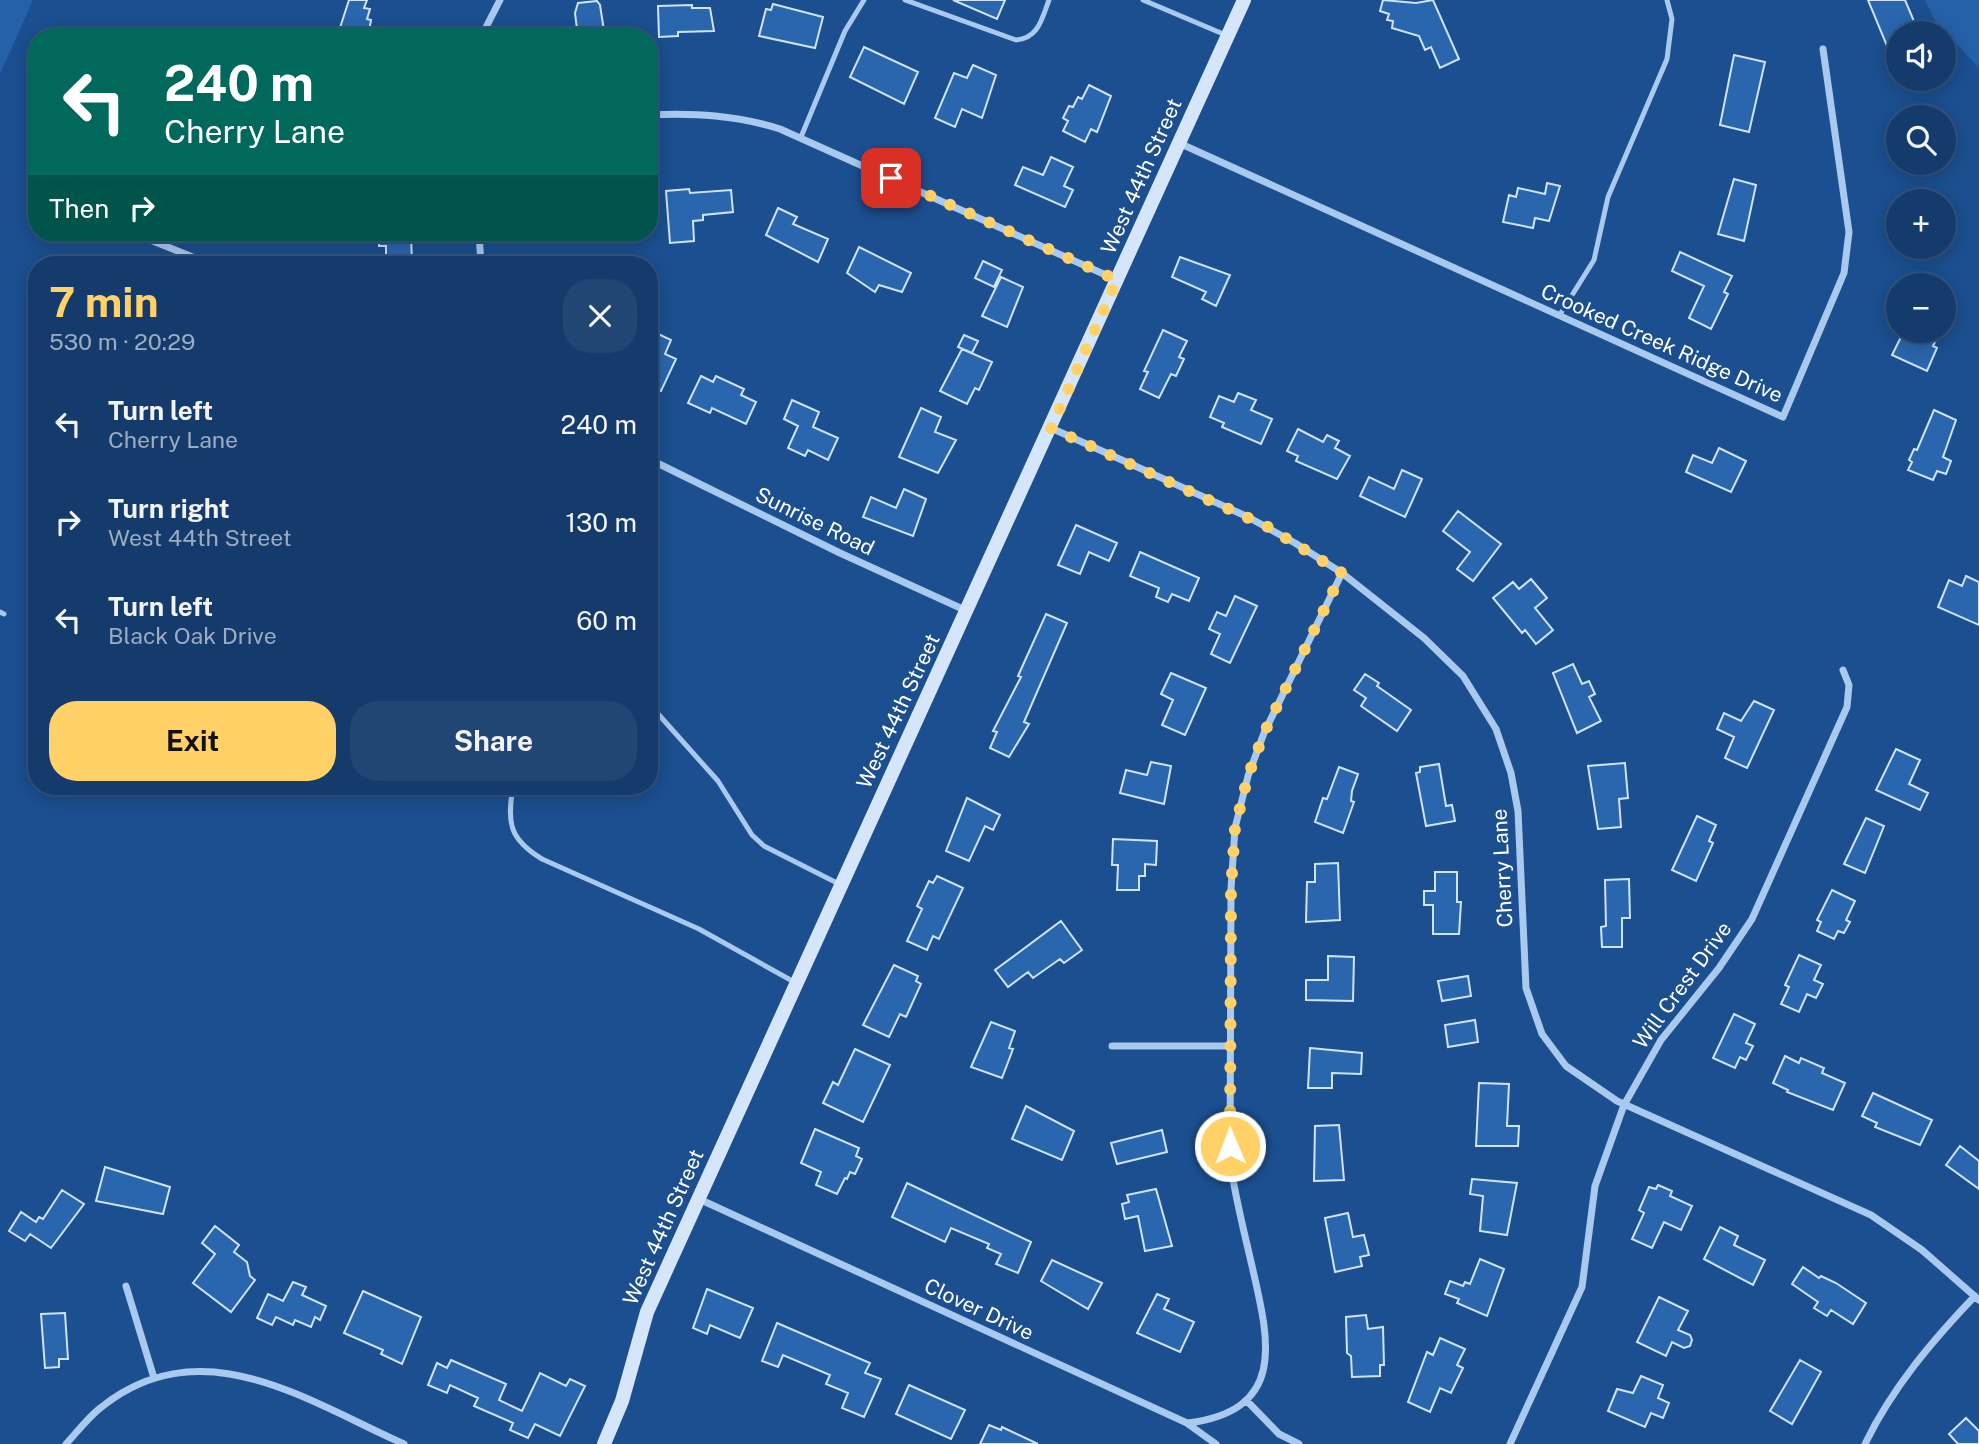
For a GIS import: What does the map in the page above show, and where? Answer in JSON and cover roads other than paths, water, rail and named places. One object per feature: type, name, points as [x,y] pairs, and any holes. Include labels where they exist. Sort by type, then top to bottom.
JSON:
[{"type":"street","points":[[486,28],[500,0]]},
{"type":"street","name":"West 44th Street","points":[[604,1444],[622,1401],[647,1312],[1244,0]]},
{"type":"street","name":"Crooked Creek Ridge Drive","points":[[1179,143],[1783,418],[1844,273],[1849,232],[1823,49]]},
{"type":"street","points":[[658,115],[696,113],[736,117],[802,137],[1117,280]]},
{"type":"street","points":[[155,242],[190,256]]},
{"type":"street","name":"Cherry Lane","points":[[1051,428],[1268,527],[1342,573],[1442,653],[1463,676],[1489,715],[1502,743],[1515,788],[1525,981],[1532,1013],[1546,1041],[1566,1066],[1589,1085],[1624,1105],[1871,1215],[1922,1250],[1977,1298]]},
{"type":"street","name":"Sunrise Road","points":[[658,463],[840,553],[967,611]]},
{"type":"street","points":[[1187,1423],[1229,1414],[1247,1401],[1264,1366],[1267,1330],[1234,1192],[1229,1131],[1232,858],[1241,798],[1264,733],[1342,573]]},
{"type":"street","name":"Will Crest Drive","points":[[1510,1444],[1581,1287],[1595,1186],[1624,1105],[1661,1040],[1720,968],[1752,919],[1847,707],[1849,685],[1843,670]]},
{"type":"street","points":[[1112,1046],[1229,1046]]},
{"type":"street","name":"Clover Drive","points":[[698,1199],[1187,1423],[1216,1444]]},
{"type":"street","points":[[126,1286],[154,1378]]},
{"type":"street","points":[[1865,1444],[1880,1413],[1920,1358],[1977,1298]]},
{"type":"street","points":[[66,1444],[103,1405],[131,1387],[154,1378],[201,1370],[248,1376],[404,1444]]},
{"type":"street","points":[[1247,1401],[1279,1434],[1299,1444]]},
{"type":"lane","points":[[802,137],[845,30],[863,0]]},
{"type":"lane","points":[[905,0],[1016,40],[1031,36],[1039,28],[1049,0]]},
{"type":"lane","points":[[1143,0],[1227,36]]},
{"type":"lane","points":[[1559,316],[1594,260],[1608,197],[1667,59],[1672,19],[1667,0]]},
{"type":"lane","points":[[659,715],[718,781],[752,835],[764,846],[841,885]]},
{"type":"lane","points":[[512,795],[509,817],[522,847],[542,859],[699,929],[796,983]]}]
